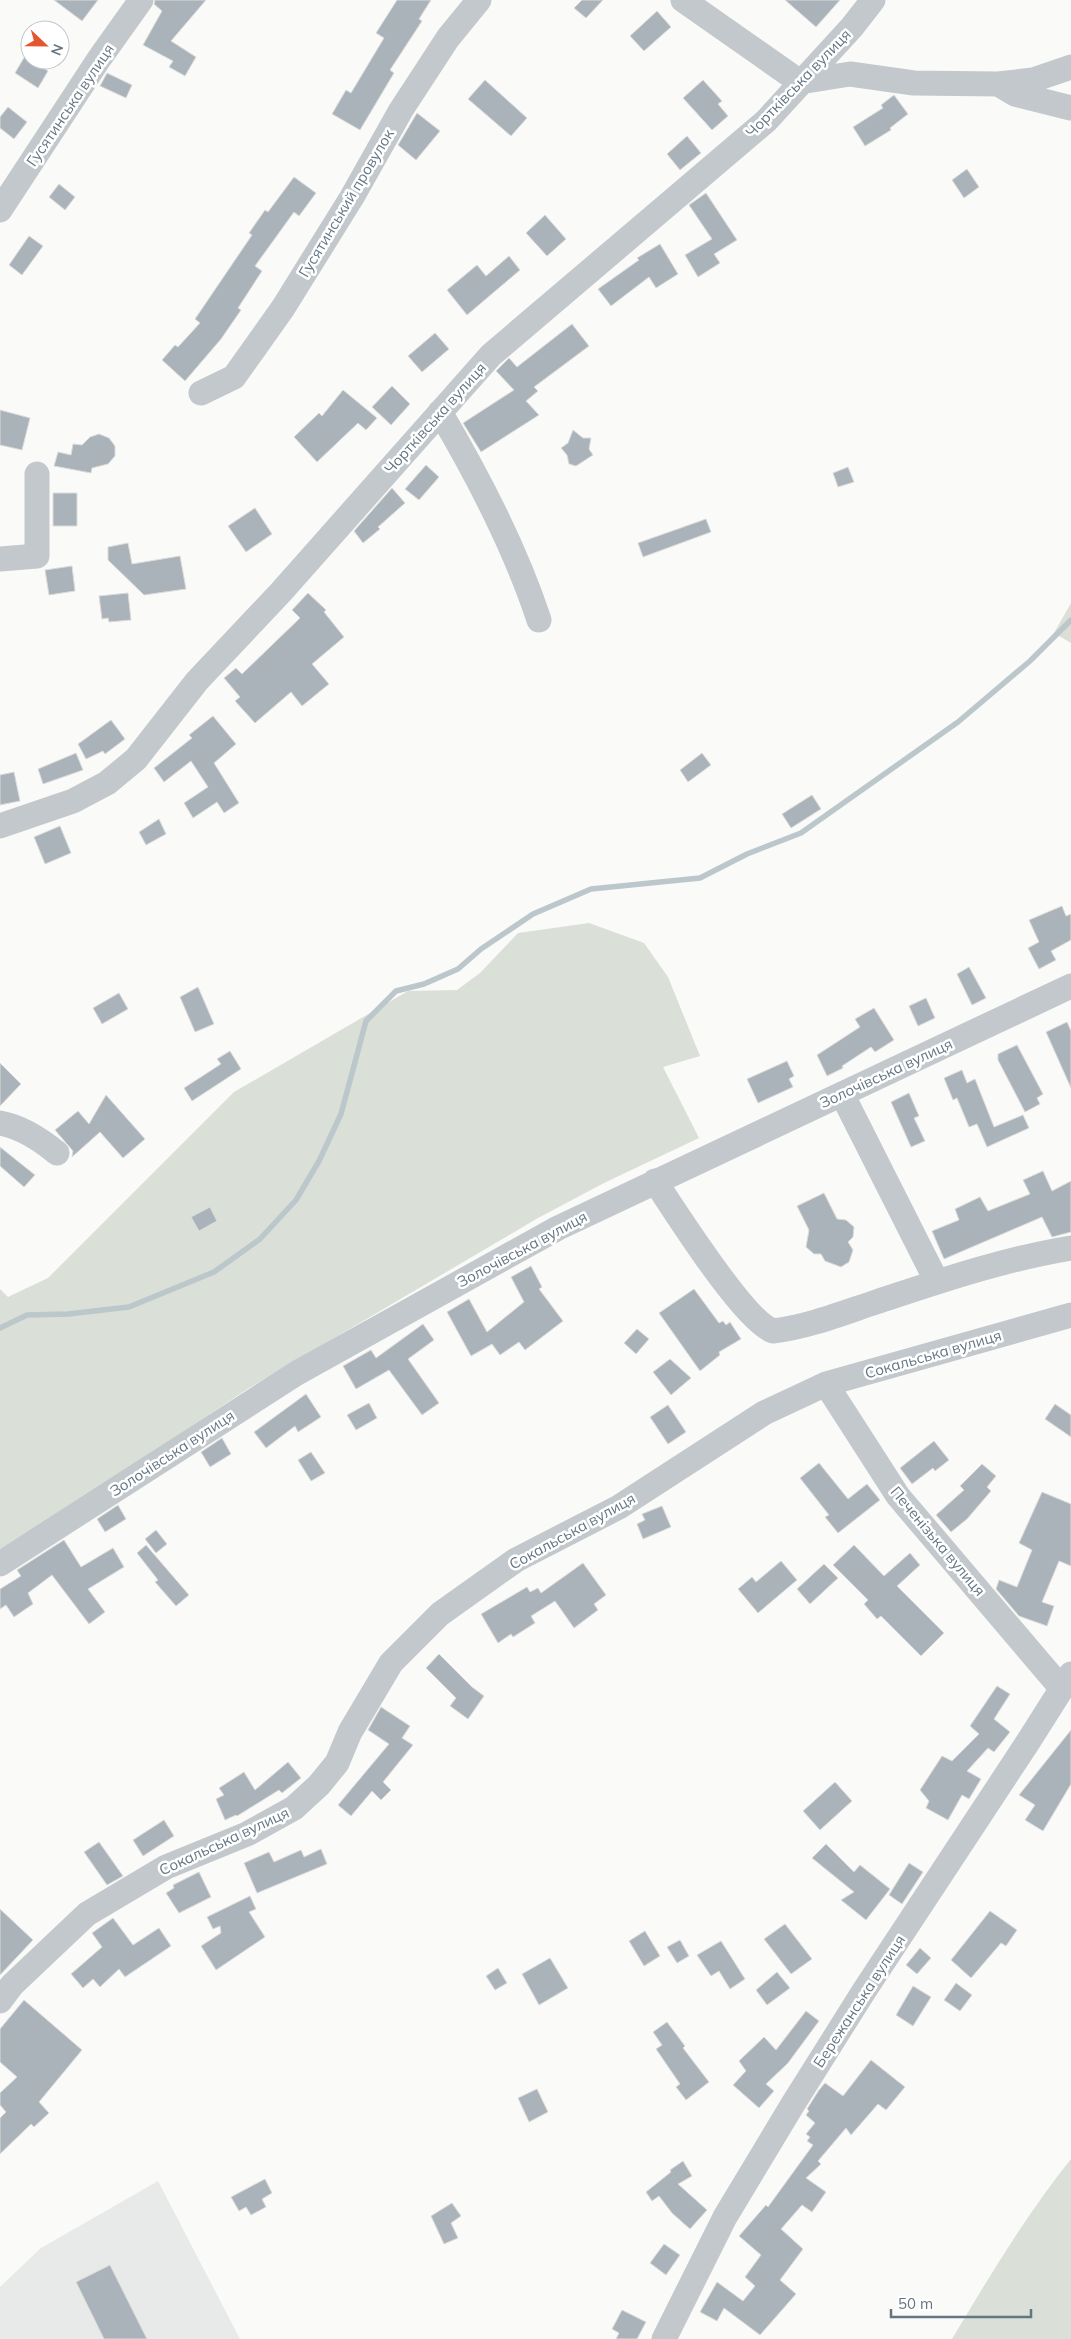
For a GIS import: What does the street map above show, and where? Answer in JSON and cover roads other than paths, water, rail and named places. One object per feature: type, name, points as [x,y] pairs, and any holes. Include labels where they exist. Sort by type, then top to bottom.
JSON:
[{"type":"street","name":"Гусятинська вулиця","points":[[0,210],[141,0]]},
{"type":"street","name":"Гусятинський провулок","points":[[201,393],[234,377],[283,308],[346,206],[401,110],[448,38],[480,0]]},
{"type":"street","points":[[683,0],[800,82],[850,74],[914,83],[998,84],[1033,80],[1071,67]]},
{"type":"street","name":"Чортківська вулиця","points":[[0,826],[73,801],[107,783],[136,759],[197,681],[281,592],[491,355],[766,121],[874,0]]},
{"type":"street","points":[[998,84],[1014,94],[1071,108]]},
{"type":"street","points":[[440,412],[477,474],[528,586],[539,620]]},
{"type":"street","points":[[0,559],[37,556],[37,474]]},
{"type":"street","name":"Золочівська вулиця","points":[[0,1564],[297,1373],[558,1228],[1071,986]]},
{"type":"street","points":[[842,1094],[937,1282]]},
{"type":"street","points":[[0,1123],[14,1125],[40,1140],[57,1153]]},
{"type":"street","points":[[655,1181],[706,1258],[756,1320],[766,1329],[773,1331],[783,1330],[1034,1254],[1071,1248]]},
{"type":"street","name":"Сокальська вулиця","points":[[0,2001],[12,1985],[87,1914],[166,1867],[248,1834],[294,1808],[319,1785],[336,1763],[350,1732],[391,1663],[440,1614],[516,1560],[619,1507],[764,1414],[826,1384],[1071,1315]]},
{"type":"street","name":"Печенізька вулиця","points":[[826,1384],[898,1496],[1067,1681]]},
{"type":"street","name":"Бережанська вулиця","points":[[664,2339],[725,2218],[793,2104],[864,1991],[1067,1681]]},
{"type":"waterway","points":[[0,1328],[27,1315],[68,1314],[129,1307],[214,1272],[260,1239],[296,1200],[319,1161],[341,1114],[366,1021],[396,991],[424,984],[458,969],[481,949],[533,914],[591,889],[700,878],[747,854],[801,833],[958,722],[1030,661],[1071,620]]}]
